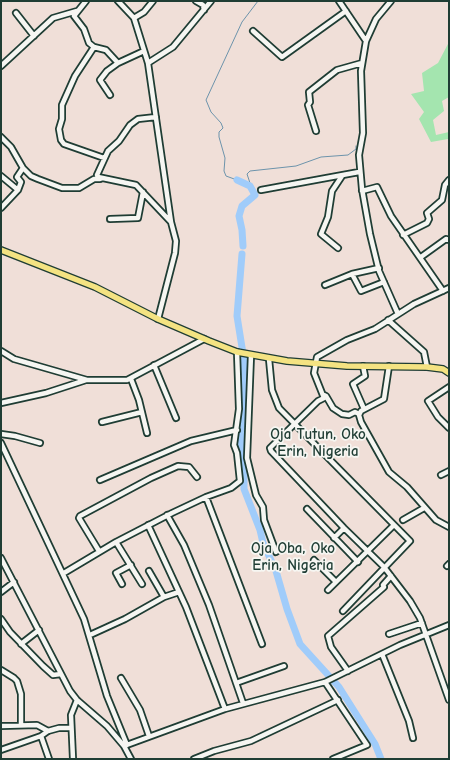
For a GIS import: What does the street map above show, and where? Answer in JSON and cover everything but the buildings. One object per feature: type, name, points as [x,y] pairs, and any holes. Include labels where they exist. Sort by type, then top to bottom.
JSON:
[{"type":"main road","points":[[1,250],[95,286],[158,319],[239,352],[269,359],[315,364],[427,366],[442,369],[449,373]]},
{"type":"street","points":[[86,1],[74,16],[84,29],[89,44],[94,48],[106,50],[118,63]]},
{"type":"street","points":[[118,1],[134,18],[148,63],[170,222],[176,241],[176,253],[158,319]]},
{"type":"street","points":[[134,18],[144,12],[153,1]]},
{"type":"street","points":[[196,1],[202,5],[204,10]]},
{"type":"street","points":[[148,63],[173,46],[211,1]]},
{"type":"street","points":[[339,1],[366,41]]},
{"type":"street","points":[[391,1],[376,19],[366,41],[362,63],[360,91],[363,133],[359,148],[359,172],[379,268],[398,314]]},
{"type":"street","points":[[1,66],[53,18],[77,11]]},
{"type":"street","points":[[253,31],[282,58],[346,11]]},
{"type":"street","points":[[16,13],[34,36]]},
{"type":"street","points":[[94,48],[75,76],[62,106],[62,119],[59,129],[61,140],[64,144],[104,158]]},
{"type":"street","points":[[110,95],[100,80],[107,71],[118,63],[144,51]]},
{"type":"street","points":[[316,131],[308,105],[310,102],[309,92],[337,70],[362,63]]},
{"type":"street","points":[[156,117],[138,118],[134,121],[104,158],[97,175],[98,177],[131,184],[143,192],[170,222]]},
{"type":"street","points":[[1,137],[11,147],[23,168],[33,178],[65,188],[79,188],[94,179],[106,178]]},
{"type":"street","points":[[1,208],[18,190],[21,182],[17,177],[23,168]]},
{"type":"street","points":[[261,190],[359,172]]},
{"type":"street","points":[[1,176],[18,190]]},
{"type":"street","points":[[338,248],[321,234],[328,217],[332,191],[342,176]]},
{"type":"street","points":[[404,235],[428,222],[427,213],[442,200],[445,185],[449,180]]},
{"type":"street","points":[[362,191],[377,187],[391,216],[443,291]]},
{"type":"street","points":[[110,219],[138,218],[143,192]]},
{"type":"street","points":[[420,257],[446,239],[449,240]]},
{"type":"street","points":[[325,285],[352,274],[379,268]]},
{"type":"street","points":[[352,274],[361,291],[384,282]]},
{"type":"street","points":[[359,414],[355,412],[349,415],[342,414],[333,408],[324,395],[314,373],[317,357],[326,351],[375,328],[414,304],[449,288]]},
{"type":"street","points":[[388,320],[424,352],[427,366]]},
{"type":"street","points":[[1,403],[46,393],[87,380],[131,379],[154,365],[204,339]]},
{"type":"street","points":[[1,350],[14,359],[87,380]]},
{"type":"street","points":[[64,573],[99,551],[167,515],[206,497],[231,488],[240,481],[237,453],[234,445],[239,409],[239,352]]},
{"type":"street","points":[[251,355],[247,458],[256,495],[264,507],[264,520],[276,552]]},
{"type":"street","points":[[269,359],[272,390],[279,408],[410,541],[343,611]]},
{"type":"street","points":[[154,365],[176,418]]},
{"type":"street","points":[[363,366],[365,376],[352,384],[364,409]]},
{"type":"street","points":[[359,414],[364,409],[384,399],[389,366]]},
{"type":"street","points":[[131,379],[147,433]]},
{"type":"street","points":[[449,387],[428,401],[438,417],[449,428]]},
{"type":"street","points":[[324,395],[324,398],[318,401],[270,448],[270,451],[384,567],[410,601],[427,635],[449,700]]},
{"type":"street","points":[[102,422],[142,412]]},
{"type":"street","points":[[359,414],[361,422],[389,472],[407,487],[436,520],[449,527]]},
{"type":"street","points":[[100,480],[191,441],[237,430]]},
{"type":"street","points":[[1,434],[40,443]]},
{"type":"street","points":[[1,443],[64,573],[90,635],[108,696],[131,759]]},
{"type":"street","points":[[99,551],[79,518],[80,516],[151,478],[178,466],[189,467],[197,477]]},
{"type":"street","points":[[441,475],[449,471]]},
{"type":"street","points":[[206,497],[262,644]]},
{"type":"street","points":[[403,520],[424,508]]},
{"type":"street","points":[[308,510],[358,562]]},
{"type":"street","points":[[167,515],[184,545],[201,585],[243,703]]},
{"type":"street","points":[[148,525],[179,592],[225,709]]},
{"type":"street","points":[[328,590],[394,525]]},
{"type":"street","points":[[334,538],[344,528]]},
{"type":"street","points":[[116,542],[142,584]]},
{"type":"street","points":[[1,558],[40,630],[70,691],[77,700],[108,726],[125,746]]},
{"type":"street","points":[[314,560],[336,582]]},
{"type":"street","points":[[122,584],[116,573],[131,565]]},
{"type":"street","points":[[149,571],[164,597]]},
{"type":"street","points":[[348,671],[331,648],[328,636],[384,587],[383,584],[391,576]]},
{"type":"street","points":[[1,592],[14,582]]},
{"type":"street","points":[[90,635],[125,619],[164,597],[179,592]]},
{"type":"street","points":[[1,619],[21,644],[50,673],[54,675],[62,674]]},
{"type":"street","points":[[389,634],[422,623]]},
{"type":"street","points":[[125,746],[243,703],[326,681],[400,645],[449,625]]},
{"type":"street","points":[[21,644],[40,630]]},
{"type":"street","points":[[382,654],[413,738]]},
{"type":"street","points":[[236,683],[284,666]]},
{"type":"street","points":[[1,670],[17,681],[21,694],[21,725]]},
{"type":"street","points":[[121,678],[140,710],[149,736]]},
{"type":"street","points":[[326,681],[368,745],[333,759]]},
{"type":"street","points":[[73,759],[70,728],[72,712],[77,700]]},
{"type":"street","points":[[194,759],[214,751],[251,741],[338,700]]},
{"type":"street","points":[[1,726],[37,726],[48,731]]},
{"type":"street","points":[[1,750],[41,736],[48,731],[59,728],[70,728]]},
{"type":"street","points":[[41,736],[49,759]]},
{"type":"green space","points":[[449,42],[449,97],[442,101],[444,111],[433,120],[436,135],[449,132],[448,139],[431,142],[419,119],[424,112],[411,94],[424,91],[422,73],[438,63]]},
{"type":"waterway","points":[[237,180],[226,176],[224,171],[225,158],[219,137],[219,132],[223,128],[221,123],[211,112],[206,100],[242,22],[258,1]]},
{"type":"waterway","points":[[252,189],[247,174],[250,171],[296,166],[321,157],[348,155],[356,149],[356,146]]},
{"type":"waterway","points":[[237,180],[250,186],[255,195],[242,206],[239,216],[243,246]]},
{"type":"waterway","points":[[242,254],[237,316],[244,360],[240,453],[244,473],[244,489],[260,530],[263,543],[276,571],[287,609],[300,644],[339,687],[375,744],[381,759]]},
{"type":"district","name":"Oja Tutun, Oko Erin, Nigeria","points":[[318,444]]},
{"type":"district","name":"Oja Oba, Oko Erin, Nigeria","points":[[293,558]]}]
